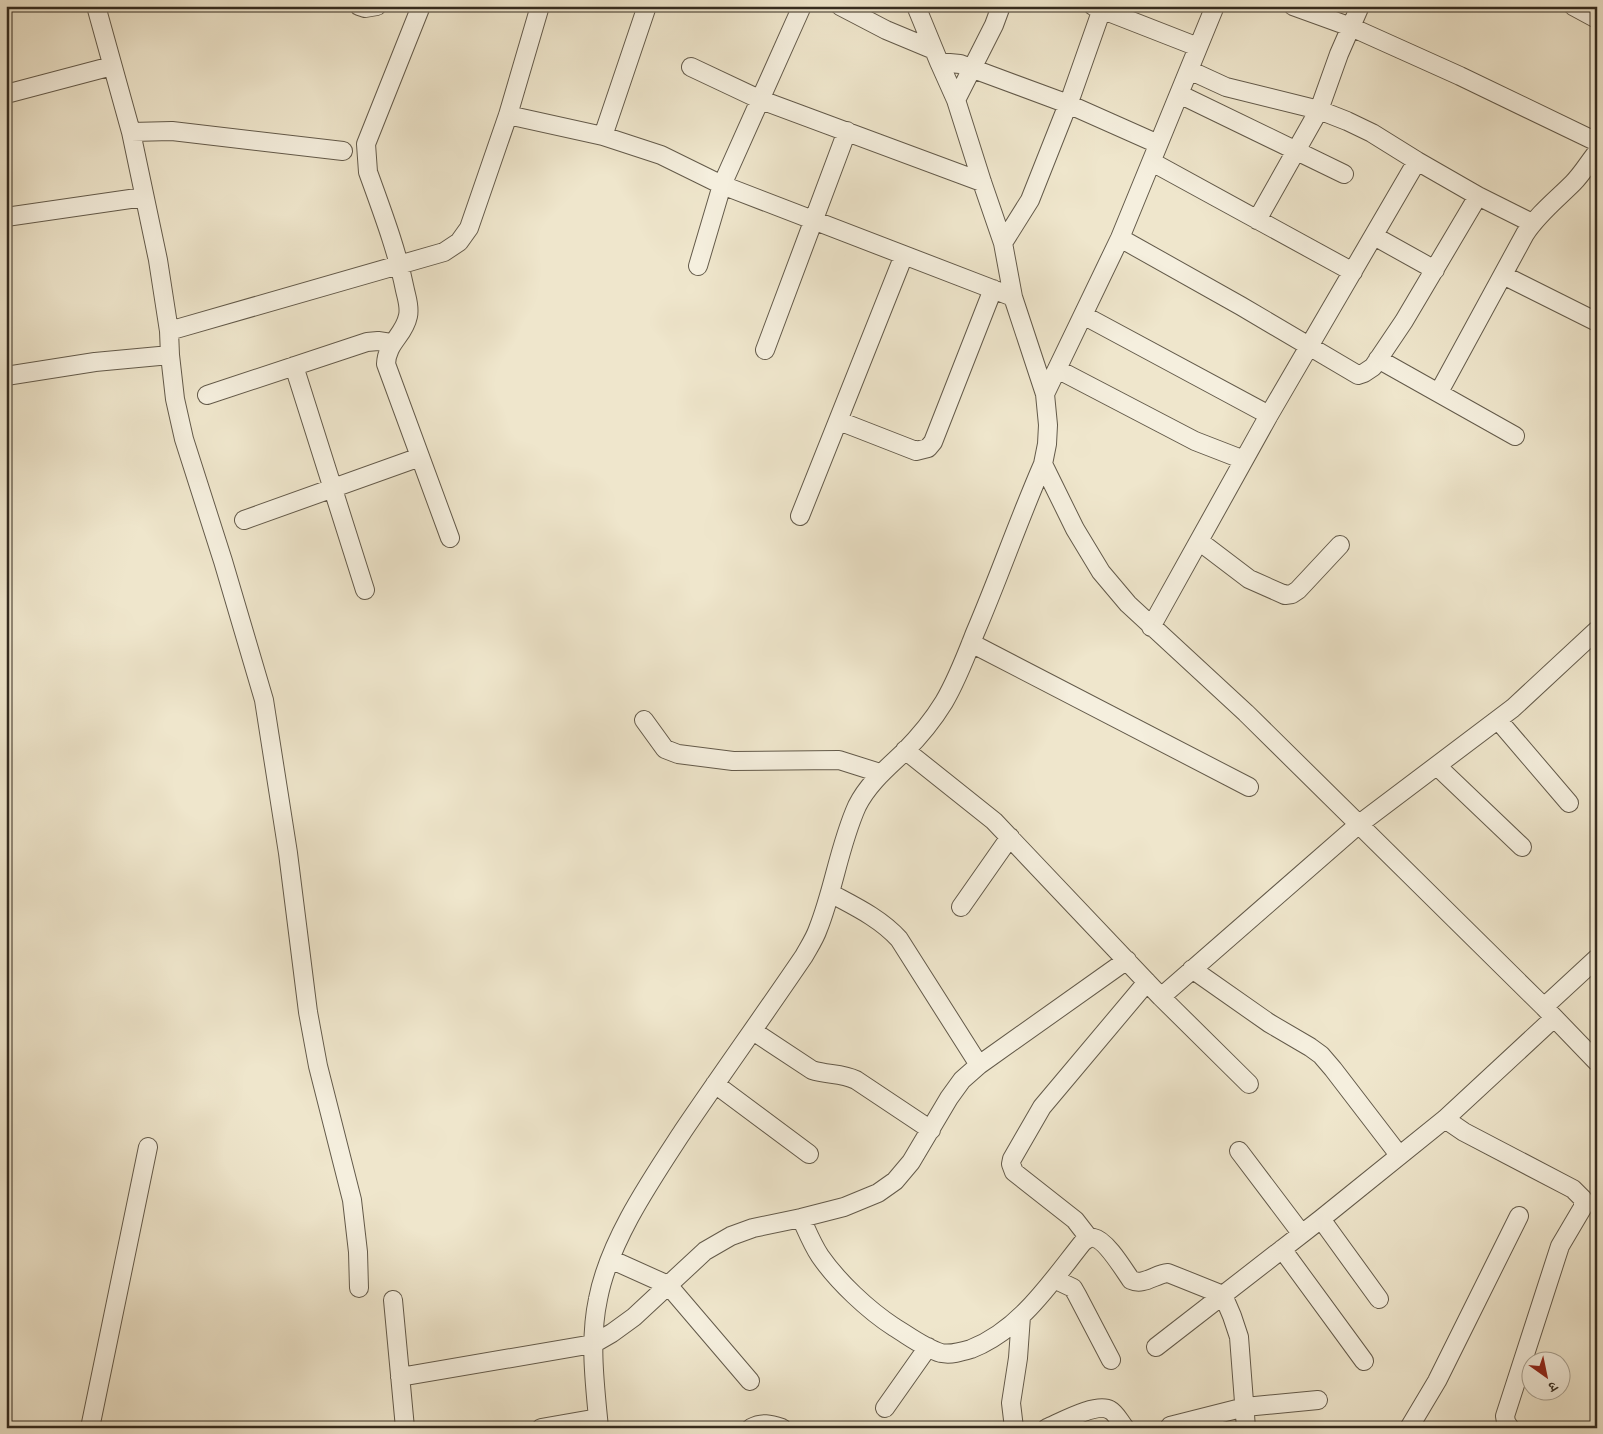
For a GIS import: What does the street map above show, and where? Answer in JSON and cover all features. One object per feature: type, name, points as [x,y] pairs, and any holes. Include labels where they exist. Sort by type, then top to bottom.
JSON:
[{"type":"street","points":[[96,6],[130,132],[160,269],[169,331],[175,399],[184,440],[223,561],[264,700],[288,853],[308,1012],[318,1066],[352,1200],[358,1252],[359,1288]]},
{"type":"street","points":[[359,6],[365,8],[377,6]]},
{"type":"street","points":[[421,6],[366,144],[368,172],[392,267],[409,307],[404,327],[391,343],[388,350],[386,364],[450,538]]},
{"type":"street","points":[[169,331],[444,252],[459,242],[469,228],[508,115],[540,6]]},
{"type":"street","points":[[603,136],[647,6]]},
{"type":"street","points":[[698,266],[722,185],[802,6]]},
{"type":"street","points":[[840,6],[936,56],[1068,104],[1158,144]]},
{"type":"street","points":[[541,1428],[598,1423],[593,1344],[598,1298],[610,1259],[656,1172],[804,956],[818,931],[847,832],[858,805],[880,774],[905,750],[945,700],[996,584],[1043,464],[1048,425],[1044,394],[1013,297],[1004,244],[956,100],[916,6]]},
{"type":"street","points":[[956,100],[1002,6]]},
{"type":"street","points":[[1044,394],[1120,238],[1215,6]]},
{"type":"street","points":[[1293,6],[1351,27],[1460,76],[1597,142]]},
{"type":"street","points":[[1257,220],[1319,110],[1360,6]]},
{"type":"street","points":[[1573,6],[1597,19]]},
{"type":"street","points":[[1004,244],[1030,200],[1068,104],[1100,7],[1198,47]]},
{"type":"street","points":[[6,94],[112,66]]},
{"type":"street","points":[[691,67],[761,100],[982,182]]},
{"type":"street","points":[[1189,70],[1226,87],[1319,110],[1347,121],[1372,133],[1417,162],[1478,196],[1532,223]]},
{"type":"street","points":[[1179,94],[1344,174]]},
{"type":"street","points":[[508,115],[603,136],[661,155],[722,185],[1013,297]]},
{"type":"street","points":[[130,132],[172,131],[343,151]]},
{"type":"street","points":[[766,350],[847,131]]},
{"type":"street","points":[[1439,392],[1532,223],[1574,181],[1597,152]]},
{"type":"street","points":[[1152,162],[1353,272]]},
{"type":"street","points":[[1151,627],[1269,415],[1417,162]]},
{"type":"street","points":[[1120,238],[1358,375],[1368,370],[1378,359],[1404,321],[1478,196]]},
{"type":"street","points":[[6,217],[144,197]]},
{"type":"street","points":[[1374,236],[1435,270]]},
{"type":"street","points":[[800,516],[904,255]]},
{"type":"street","points":[[1503,275],[1597,322]]},
{"type":"street","points":[[839,421],[916,451],[928,448],[933,442],[993,289]]},
{"type":"street","points":[[1083,315],[1269,415]]},
{"type":"street","points":[[208,395],[367,342],[391,343]]},
{"type":"street","points":[[6,376],[95,362],[170,355]]},
{"type":"street","points":[[1378,359],[1515,436]]},
{"type":"street","points":[[294,366],[365,590]]},
{"type":"street","points":[[1057,369],[1195,441],[1244,460]]},
{"type":"street","points":[[244,520],[420,457]]},
{"type":"street","points":[[1043,464],[1075,529],[1101,572],[1128,604],[1246,713],[1597,1062]]},
{"type":"street","points":[[1199,541],[1249,579],[1285,595],[1292,594],[1298,590],[1340,545]]},
{"type":"street","points":[[1161,997],[1358,824],[1521,702],[1597,630]]},
{"type":"street","points":[[971,643],[1250,787]]},
{"type":"street","points":[[644,720],[665,749],[678,754],[733,761],[839,760],[880,774]]},
{"type":"street","points":[[1498,720],[1569,803]]},
{"type":"street","points":[[905,750],[994,821],[1161,997],[1249,1084]]},
{"type":"street","points":[[1437,766],[1522,847]]},
{"type":"street","points":[[961,907],[1010,837]]},
{"type":"street","points":[[830,893],[872,916],[888,928],[898,939],[979,1064]]},
{"type":"street","points":[[1156,1347],[1321,1219],[1445,1119],[1549,1013],[1597,958]]},
{"type":"street","points":[[400,1377],[593,1344],[612,1334],[634,1317],[705,1250],[731,1236],[753,1228],[844,1207],[878,1193],[895,1181],[911,1162],[962,1080],[979,1064],[1127,960]]},
{"type":"street","points":[[1192,969],[1269,1023],[1310,1046],[1321,1055],[1399,1155]]},
{"type":"street","points":[[1089,1238],[1075,1220],[1014,1172],[1011,1164],[1012,1159],[1042,1107],[1148,982]]},
{"type":"street","points":[[753,1031],[812,1070],[847,1076],[856,1080],[931,1130]]},
{"type":"street","points":[[715,1084],[809,1154]]},
{"type":"street","points":[[1445,1119],[1464,1132],[1573,1188],[1583,1199],[1583,1207],[1560,1246],[1505,1416],[1510,1428]]},
{"type":"street","points":[[90,1428],[148,1147]]},
{"type":"street","points":[[1239,1150],[1301,1234]]},
{"type":"street","points":[[1409,1428],[1437,1380],[1520,1216]]},
{"type":"street","points":[[801,1218],[819,1254],[830,1270],[864,1304],[887,1322],[941,1353],[952,1354],[964,1351],[999,1334],[1021,1316],[1054,1279],[1082,1242],[1089,1238],[1094,1238],[1105,1245],[1131,1280],[1142,1282],[1168,1273],[1223,1295],[1238,1337],[1246,1406],[1246,1428]]},
{"type":"street","points":[[1321,1219],[1379,1299]]},
{"type":"street","points":[[1282,1249],[1364,1361]]},
{"type":"street","points":[[610,1259],[668,1285],[750,1381]]},
{"type":"street","points":[[1054,1279],[1072,1288],[1077,1295],[1111,1360]]},
{"type":"street","points":[[393,1300],[405,1428]]},
{"type":"street","points":[[1014,1428],[1011,1402],[1017,1365],[1021,1316]]},
{"type":"street","points":[[885,1408],[928,1347]]},
{"type":"street","points":[[1170,1426],[1246,1406],[1318,1400]]},
{"type":"street","points":[[1048,1428],[1093,1409],[1103,1407],[1114,1413],[1124,1428]]},
{"type":"street","points":[[751,1428],[759,1424],[768,1424],[782,1428]]}]
